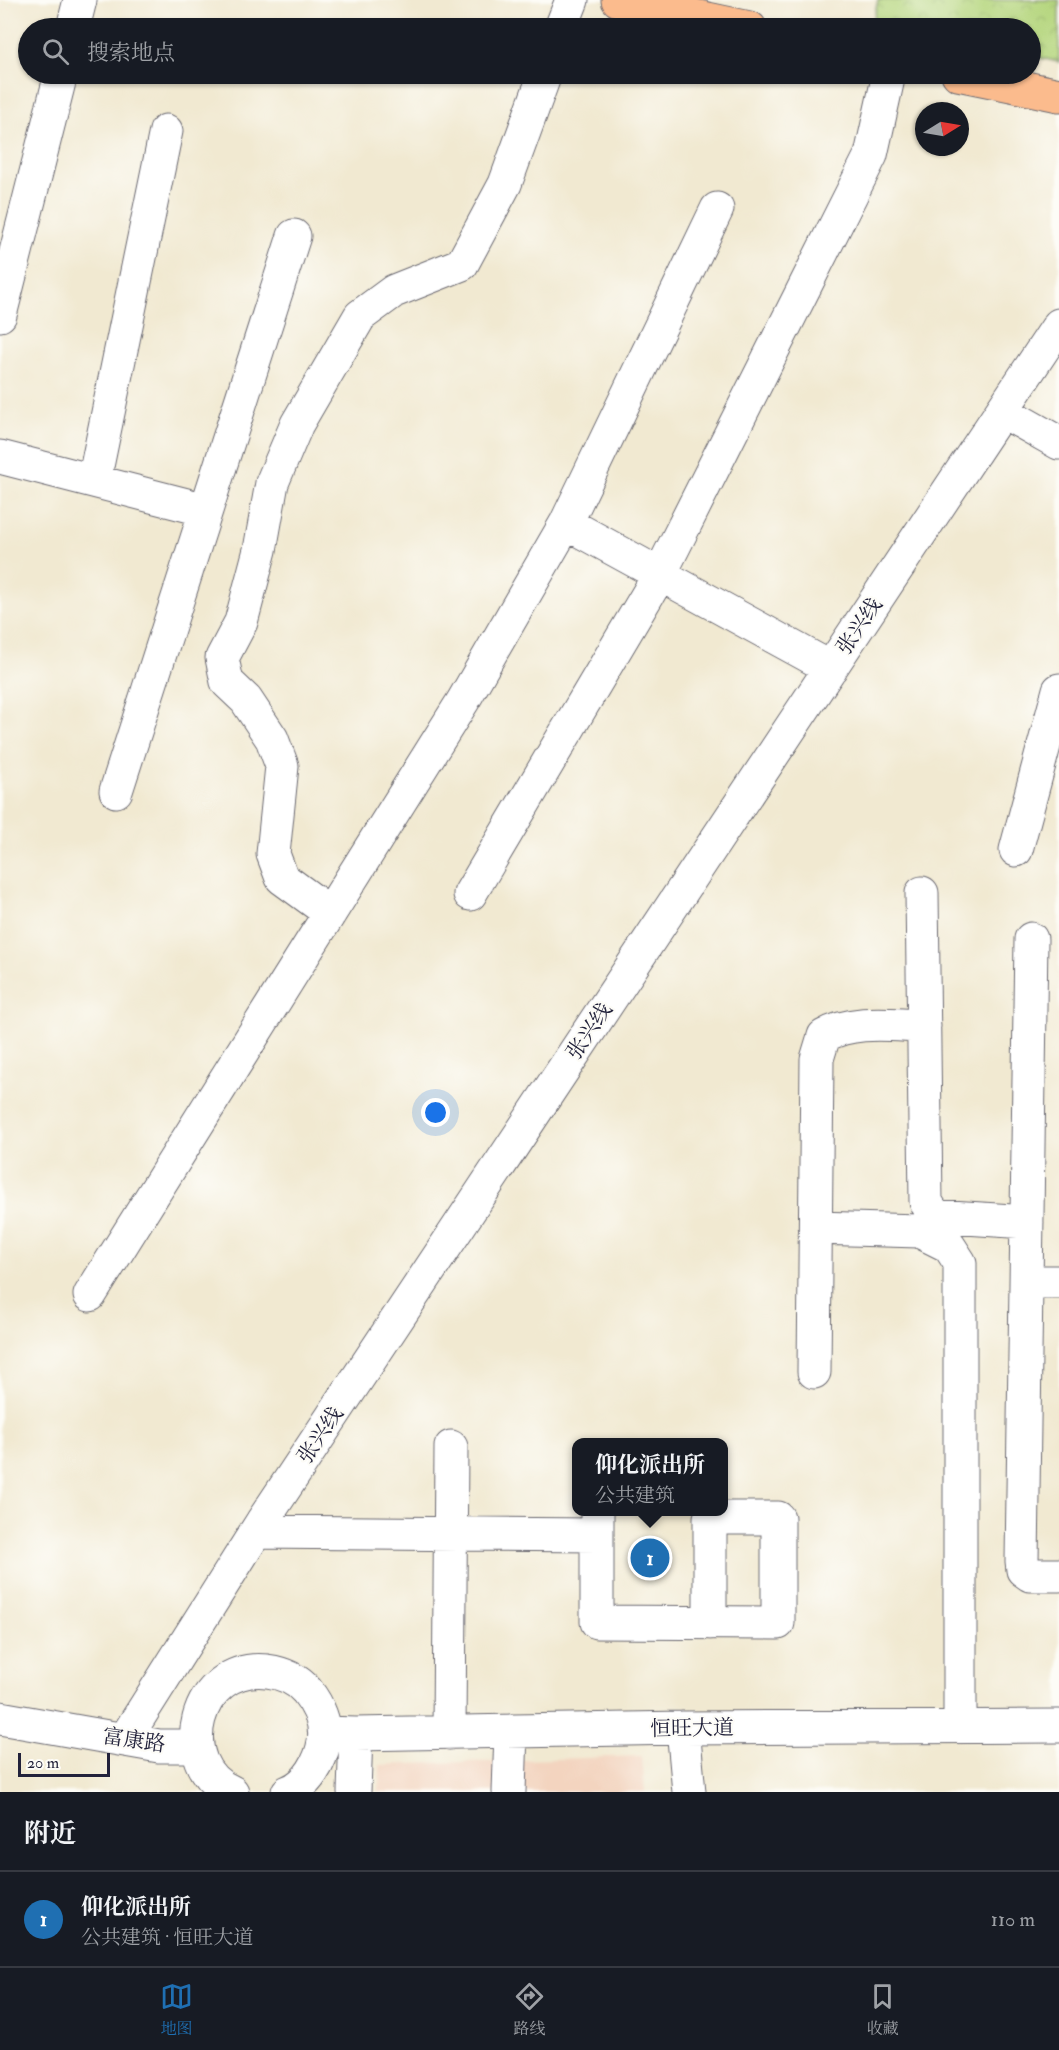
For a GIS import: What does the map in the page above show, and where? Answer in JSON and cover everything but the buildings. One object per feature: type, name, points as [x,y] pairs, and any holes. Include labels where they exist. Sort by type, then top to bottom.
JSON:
[{"type":"main road","points":[[618,0],[703,18]]},
{"type":"main road","points":[[1006,84],[1059,95]]},
{"type":"street","points":[[76,18],[80,0]]},
{"type":"street","points":[[565,18],[572,0]]},
{"type":"street","points":[[0,315],[59,84]]},
{"type":"street","points":[[330,913],[282,878],[273,854],[282,766],[272,739],[246,700],[227,682],[222,658],[241,622],[260,550],[272,483],[297,424],[360,316],[394,291],[462,264],[505,184],[541,84]]},
{"type":"street","points":[[470,894],[660,574],[872,155],[888,84]]},
{"type":"street","points":[[94,481],[166,131]]},
{"type":"street","points":[[90,1295],[463,701],[566,523],[717,209]]},
{"type":"street","points":[[116,791],[294,236]]},
{"type":"street","name":"张兴线","points":[[124,1739],[256,1532],[1059,325]]},
{"type":"street","points":[[1002,411],[1059,443]]},
{"type":"street","points":[[0,457],[206,510]]},
{"type":"street","points":[[566,523],[831,668]]},
{"type":"street","points":[[1016,850],[1059,690]]},
{"type":"street","points":[[922,893],[926,1202],[935,1216],[1027,1222]]},
{"type":"street","points":[[1031,939],[1023,1570],[1030,1575],[1059,1575]]},
{"type":"street","points":[[814,1372],[817,1059],[824,1036],[837,1028],[858,1024],[924,1026]]},
{"type":"street","points":[[816,1228],[918,1231],[949,1246],[960,1263],[960,1726]]},
{"type":"street","points":[[1026,1282],[1059,1282]]},
{"type":"street","points":[[449,1733],[451,1447]]},
{"type":"street","points":[[256,1532],[450,1534],[597,1523],[597,1623],[710,1623]]},
{"type":"street","points":[[232,1792],[224,1789],[207,1771],[197,1746],[197,1720],[208,1695],[228,1678],[254,1670],[280,1673],[301,1684],[317,1703],[341,1733],[354,1792]]},
{"type":"street","name":"富康路","points":[[0,1718],[159,1746],[197,1746]]},
{"type":"street","name":"恒旺大道","points":[[341,1733],[1059,1726]]},
{"type":"street","points":[[683,1728],[689,1792]]},
{"type":"street","points":[[509,1792],[511,1731]]},
{"type":"street","points":[[288,1792],[294,1790],[312,1773],[322,1751],[341,1733]]},
{"type":"shaded area","points":[[642,1756],[645,1792],[379,1792],[380,1765]]},
{"type":"green space","points":[[878,0],[1059,0],[1059,62],[1041,58],[1041,18],[874,18]]},
{"type":"place","name":"仰化派出所","points":[[650,1558]]}]
